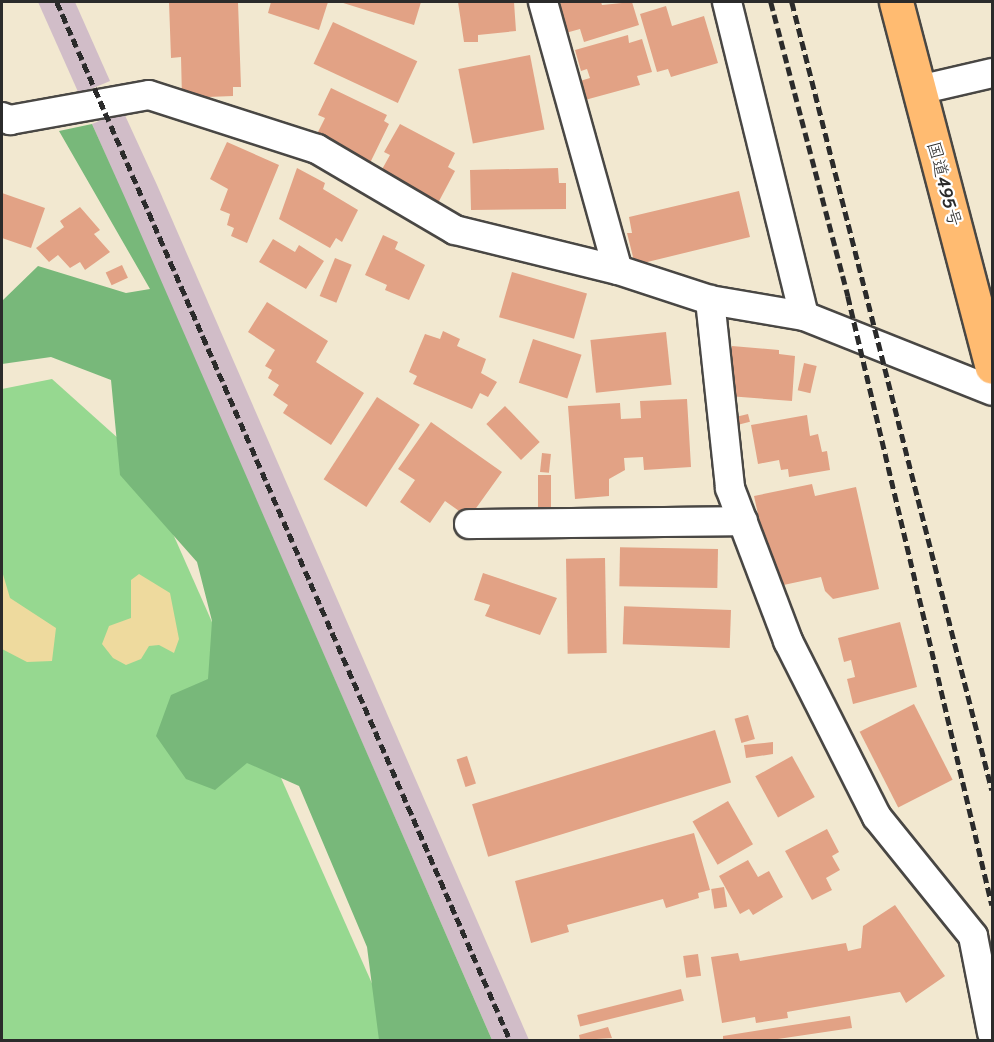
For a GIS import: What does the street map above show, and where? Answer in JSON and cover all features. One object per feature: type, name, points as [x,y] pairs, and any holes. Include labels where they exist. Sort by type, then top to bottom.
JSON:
[{"type":"highway","name":"国道495号","points":[[896,2],[993,367]]},
{"type":"street","points":[[543,2],[618,270]]},
{"type":"street","points":[[726,2],[804,316]]},
{"type":"street","points":[[919,90],[993,73]]},
{"type":"street","points":[[2,117],[10,120],[149,95],[317,150],[455,230],[618,270],[710,300],[804,316],[993,391]]},
{"type":"street","points":[[710,300],[730,488],[788,641],[877,817],[973,936],[993,1033]]},
{"type":"street","points":[[469,524],[743,521]]},
{"type":"shaded area","points":[[38,2],[75,2],[110,81],[79,94]]},
{"type":"shaded area","points":[[123,111],[529,1040],[492,1040],[92,124]]},
{"type":"green space","points":[[92,124],[492,1040],[379,1040],[367,947],[299,786],[247,763],[215,790],[186,779],[156,736],[171,695],[208,679],[212,621],[197,562],[120,475],[111,380],[51,357],[2,364],[2,301],[38,266],[126,293],[150,289],[59,131]]},
{"type":"green space","points":[[52,379],[139,457],[397,1040],[2,1040],[2,389]]},
{"type":"sand","points":[[2,571],[10,598],[56,628],[52,661],[27,662],[2,649]]},
{"type":"sand","points":[[139,574],[170,593],[179,639],[174,653],[159,645],[149,646],[141,659],[126,665],[113,658],[102,644],[109,626],[131,618],[131,580]]},
{"type":"building","points":[[169,2],[238,2],[241,87],[233,87],[233,96],[182,98],[181,57],[171,58]]},
{"type":"building","points":[[271,2],[328,2],[319,30],[268,13]]},
{"type":"building","points":[[340,2],[421,2],[414,25]]},
{"type":"building","points":[[458,2],[514,2],[516,31],[478,35],[478,42],[464,42]]},
{"type":"building","points":[[566,2],[601,2],[602,5],[632,2],[639,25],[584,42],[580,29],[562,34],[553,5]]},
{"type":"building","points":[[666,6],[672,26],[704,16],[718,63],[671,77],[668,69],[657,72],[640,14]]},
{"type":"building","points":[[333,22],[417,61],[398,103],[314,64]]},
{"type":"building","points":[[628,35],[629,43],[642,39],[652,72],[637,76],[640,85],[585,100],[580,81],[590,78],[587,69],[581,71],[575,50]]},
{"type":"building","points":[[530,55],[545,130],[473,144],[458,69]]},
{"type":"building","points":[[331,88],[387,115],[384,121],[389,124],[370,163],[316,136],[325,118],[318,115]]},
{"type":"building","points":[[400,124],[455,153],[448,167],[455,171],[438,203],[380,173],[390,155],[384,152]]},
{"type":"building","points":[[227,142],[279,165],[247,243],[231,236],[234,228],[227,225],[230,214],[220,210],[228,189],[210,179]]},
{"type":"building","points":[[297,168],[325,183],[323,189],[358,210],[342,242],[336,238],[330,248],[279,219]]},
{"type":"building","points":[[558,168],[559,183],[566,183],[566,209],[471,210],[470,170]]},
{"type":"building","points":[[739,191],[750,237],[635,265],[627,233],[632,233],[629,217]]},
{"type":"building","points":[[2,193],[45,208],[31,248],[2,238]]},
{"type":"building","points":[[80,207],[100,230],[94,234],[110,252],[85,270],[80,262],[70,268],[58,255],[49,262],[36,248],[64,227],[60,221]]},
{"type":"building","points":[[383,235],[398,242],[395,249],[425,265],[409,300],[385,290],[387,285],[365,275]]},
{"type":"building","points":[[273,239],[295,252],[299,245],[324,261],[306,289],[259,262]]},
{"type":"building","points":[[335,258],[352,265],[336,303],[320,296]]},
{"type":"building","points":[[122,265],[128,278],[112,285],[106,273]]},
{"type":"building","points":[[512,272],[587,293],[574,339],[499,317]]},
{"type":"building","points":[[267,302],[328,341],[316,362],[364,393],[331,445],[283,413],[288,405],[273,395],[279,385],[268,378],[272,370],[265,366],[275,350],[248,332]]},
{"type":"building","points":[[443,331],[460,339],[457,346],[486,359],[481,373],[497,382],[488,397],[480,393],[472,409],[413,384],[417,376],[409,372],[425,334],[440,339]]},
{"type":"building","points":[[666,332],[672,385],[596,393],[590,340]]},
{"type":"building","points":[[533,339],[582,355],[567,399],[519,383]]},
{"type":"building","points":[[732,346],[779,350],[779,354],[795,356],[792,401],[728,396]]},
{"type":"building","points":[[804,363],[817,366],[810,393],[798,390]]},
{"type":"building","points":[[377,397],[420,425],[366,507],[324,479]]},
{"type":"building","points":[[687,399],[691,467],[644,470],[643,457],[624,458],[625,470],[609,479],[609,496],[575,499],[568,406],[620,403],[621,419],[641,418],[640,401]]},
{"type":"building","points":[[505,406],[540,442],[521,460],[486,424]]},
{"type":"building","points":[[748,414],[750,422],[734,426],[732,418]]},
{"type":"building","points":[[807,415],[810,436],[818,434],[822,452],[827,451],[830,470],[789,477],[788,469],[781,470],[779,460],[758,464],[751,425]]},
{"type":"building","points":[[431,422],[502,472],[469,518],[445,501],[430,523],[400,502],[415,480],[398,469]]},
{"type":"building","points":[[542,453],[551,454],[549,473],[540,472]]},
{"type":"building","points":[[538,475],[551,475],[551,511],[538,511]]},
{"type":"building","points":[[812,484],[815,496],[856,487],[879,589],[833,599],[825,591],[821,577],[774,587],[754,496]]},
{"type":"building","points":[[620,547],[718,549],[717,588],[619,586]]},
{"type":"building","points":[[605,558],[607,653],[568,654],[566,559]]},
{"type":"building","points":[[483,573],[557,598],[540,635],[485,616],[490,605],[474,600]]},
{"type":"building","points":[[624,606],[731,610],[730,648],[623,644]]},
{"type":"building","points":[[900,622],[917,687],[853,704],[847,679],[855,677],[851,660],[844,662],[838,638]]},
{"type":"building","points":[[914,704],[953,780],[898,807],[860,732]]},
{"type":"building","points":[[748,715],[755,739],[741,743],[735,719]]},
{"type":"building","points":[[715,730],[731,783],[488,857],[472,804]]},
{"type":"building","points":[[773,742],[773,754],[746,758],[744,745]]},
{"type":"building","points":[[467,756],[476,784],[465,787],[457,759]]},
{"type":"building","points":[[792,756],[815,797],[778,817],[755,776]]},
{"type":"building","points":[[728,801],[753,844],[717,865],[692,822]]},
{"type":"building","points":[[827,829],[839,852],[832,856],[840,870],[826,878],[832,890],[812,900],[785,851]]},
{"type":"building","points":[[694,833],[710,890],[698,893],[699,898],[666,908],[663,899],[567,925],[569,932],[531,943],[515,881]]},
{"type":"building","points":[[748,860],[758,877],[769,871],[783,897],[753,915],[749,909],[740,914],[719,876]]},
{"type":"building","points":[[724,887],[727,907],[714,909],[711,889]]},
{"type":"building","points":[[895,905],[945,976],[906,1003],[900,992],[787,1012],[788,1018],[756,1023],[755,1017],[722,1023],[711,957],[738,953],[740,961],[846,943],[848,951],[861,948],[863,926]]},
{"type":"building","points":[[698,954],[701,976],[686,978],[683,956]]},
{"type":"building","points":[[681,989],[684,1001],[580,1027],[577,1015]]},
{"type":"building","points":[[850,1016],[852,1028],[771,1040],[723,1040],[723,1036]]},
{"type":"building","points":[[608,1027],[612,1038],[580,1040],[579,1035]]},
{"type":"railway","points":[[57,2],[510,1040]]},
{"type":"railway","points":[[771,2],[848,296],[992,905]]},
{"type":"railway","points":[[792,2],[992,790]]}]
